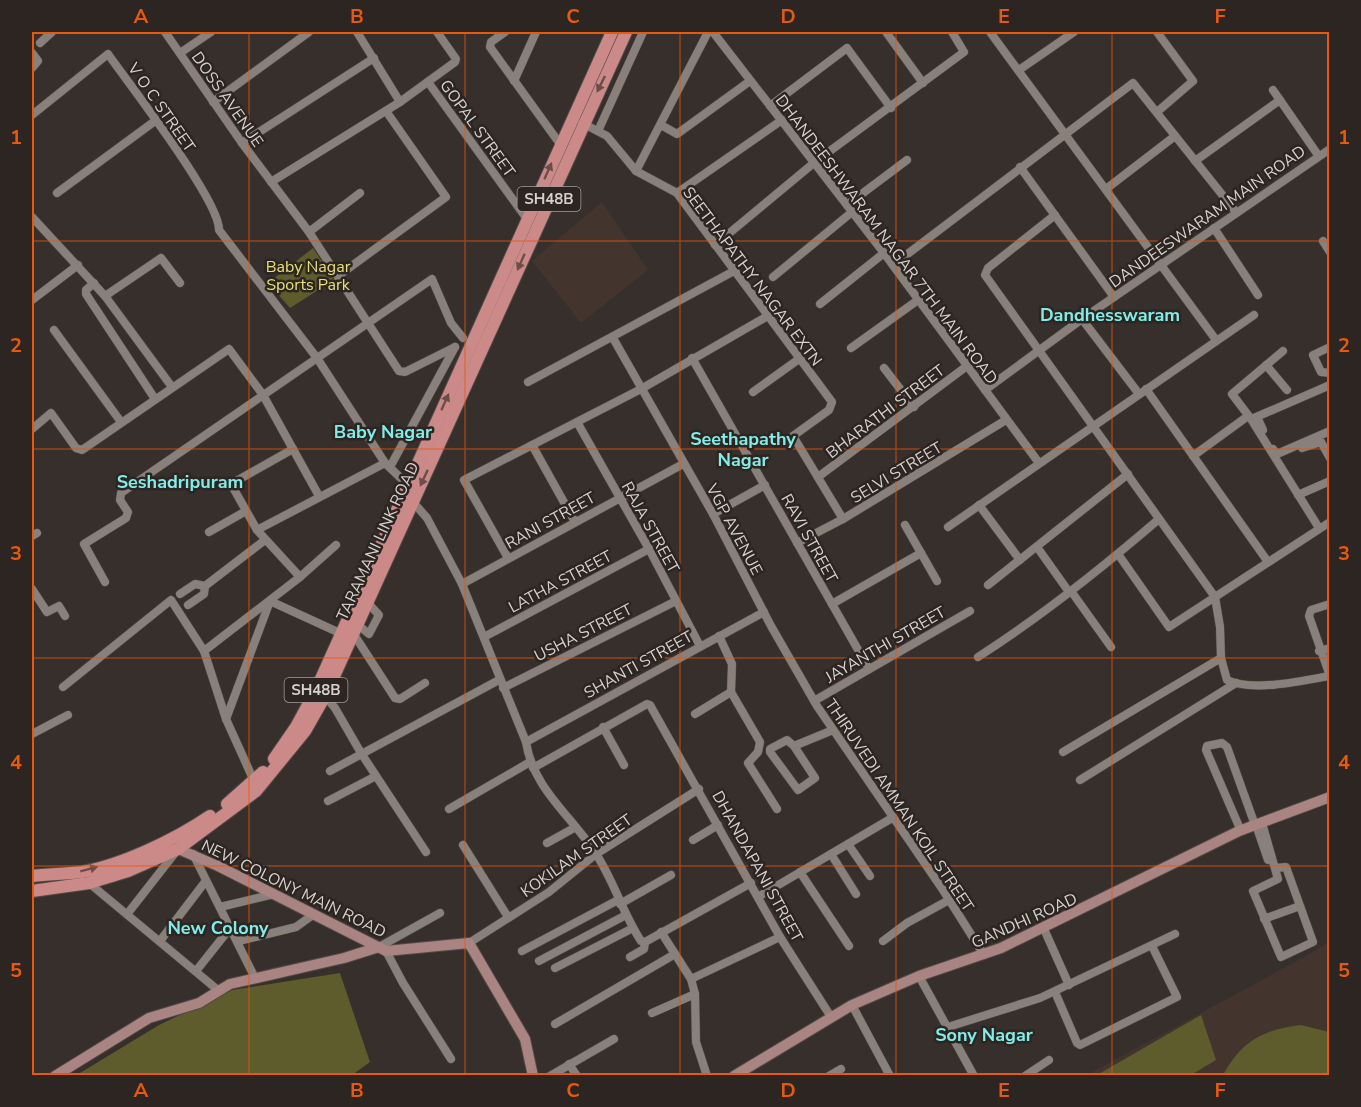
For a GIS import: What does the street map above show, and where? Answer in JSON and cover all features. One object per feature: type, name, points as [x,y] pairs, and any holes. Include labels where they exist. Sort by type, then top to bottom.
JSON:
[{"type":"main road","name":"TARAMANI LINK ROAD","points":[[351,630],[408,485],[462,362],[468,339],[527,219],[612,32]]},
{"type":"main road","name":"TARAMANI LINK ROAD","points":[[32,891],[89,883],[128,871],[178,849],[256,791],[305,731],[320,694],[367,602],[475,367],[582,123],[626,32]]},
{"type":"main road","points":[[462,362],[475,367]]},
{"type":"main road","name":"TARAMANI LINK ROAD","points":[[32,874],[84,872],[168,841],[233,800],[254,781],[320,694]]},
{"type":"street","points":[[40,43],[52,32]]},
{"type":"street","name":"DOSS AVENUE","points":[[165,32],[242,143],[309,232],[366,324],[401,373],[455,347]]},
{"type":"street","points":[[180,53],[211,32]]},
{"type":"street","points":[[213,102],[309,32]]},
{"type":"street","points":[[357,32],[400,102]]},
{"type":"street","points":[[271,182],[400,102],[456,60],[437,32]]},
{"type":"street","points":[[505,32],[490,45],[560,144]]},
{"type":"street","points":[[514,81],[536,32]]},
{"type":"street","points":[[598,130],[643,32]]},
{"type":"street","points":[[636,171],[711,32]]},
{"type":"street","name":"DHANDEESHWARAM NAGAR 7TH MAIN ROAD","points":[[711,32],[850,208],[1039,464]]},
{"type":"street","points":[[886,32],[924,82]]},
{"type":"street","points":[[715,245],[815,162],[964,52],[952,32]]},
{"type":"street","points":[[990,32],[1020,69],[1216,340]]},
{"type":"street","points":[[1020,69],[1074,32]]},
{"type":"street","points":[[1157,32],[1194,81],[1157,112]]},
{"type":"street","points":[[770,106],[847,48],[891,108]]},
{"type":"street","points":[[32,53],[38,61],[32,68]]},
{"type":"street","name":"V O C STREET","points":[[32,115],[108,54],[196,178],[220,220],[219,230],[317,358],[388,465],[408,485]]},
{"type":"street","points":[[242,143],[374,58]]},
{"type":"street","points":[[661,126],[677,134],[750,81]]},
{"type":"street","name":"GOPAL STREET","points":[[428,82],[527,219]]},
{"type":"street","points":[[893,265],[1065,132],[1133,83],[1236,213]]},
{"type":"street","points":[[1273,90],[1318,155]]},
{"type":"street","points":[[1195,161],[1280,100]]},
{"type":"street","points":[[338,276],[446,197],[386,111]]},
{"type":"street","points":[[677,193],[782,120]]},
{"type":"street","points":[[57,194],[155,121]]},
{"type":"street","name":"SEETHAPATHY NAGAR EXTN","points":[[582,123],[608,136],[636,171],[677,193],[766,317],[832,402],[831,407],[793,436],[818,477]]},
{"type":"street","points":[[1106,189],[1175,136]]},
{"type":"street","name":"DANDEESWARAM MAIN ROAD","points":[[985,390],[1082,319],[1329,149]]},
{"type":"street","points":[[772,277],[907,159]]},
{"type":"street","points":[[1020,167],[1114,297]]},
{"type":"street","points":[[309,232],[360,193]]},
{"type":"street","points":[[1055,215],[985,271],[1215,597],[1220,627],[1221,658],[1227,680],[1236,683],[1282,683],[1329,676],[1309,616],[1311,610],[1329,604]]},
{"type":"street","points":[[32,218],[78,264],[105,296],[172,387]]},
{"type":"street","points":[[1214,228],[1258,295]]},
{"type":"street","points":[[1323,241],[1329,252]]},
{"type":"street","points":[[820,304],[884,253]]},
{"type":"street","points":[[105,296],[161,258],[180,283]]},
{"type":"street","points":[[32,300],[78,264]]},
{"type":"street","points":[[528,382],[734,271]]},
{"type":"street","points":[[105,582],[84,544],[126,518],[128,512],[120,500],[121,493],[432,279],[451,323],[468,339],[455,347],[388,465],[320,496],[257,530]]},
{"type":"street","points":[[94,284],[86,290],[86,294],[155,399]]},
{"type":"street","points":[[851,348],[918,300]]},
{"type":"street","points":[[948,527],[1254,315]]},
{"type":"street","points":[[508,558],[464,480],[641,389],[766,317]]},
{"type":"street","points":[[1082,319],[1138,394]]},
{"type":"street","points":[[54,330],[121,422]]},
{"type":"street","name":"VGP AVENUE","points":[[613,338],[713,513],[764,612],[814,701]]},
{"type":"street","points":[[1329,346],[1313,355],[1321,372],[1329,373]]},
{"type":"street","points":[[32,429],[51,413],[76,448],[82,450],[229,349],[264,395],[320,496]]},
{"type":"street","points":[[1283,351],[1232,394],[1252,417],[1276,454],[1329,431]]},
{"type":"street","name":"RAVI STREET","points":[[692,358],[869,669]]},
{"type":"street","points":[[753,392],[799,359]]},
{"type":"street","points":[[1266,365],[1287,390]]},
{"type":"street","name":"BHARATHI STREET","points":[[818,477],[967,366]]},
{"type":"street","points":[[884,368],[914,407]]},
{"type":"street","points":[[1193,456],[1252,417],[1329,385]]},
{"type":"street","points":[[1146,389],[1268,562]]},
{"type":"street","points":[[1252,417],[1319,528]]},
{"type":"street","name":"SELVI STREET","points":[[797,543],[843,519],[1006,420]]},
{"type":"street","name":"RAJA STREET","points":[[577,422],[649,549],[700,646]]},
{"type":"street","points":[[1276,458],[1321,442],[1329,458]]},
{"type":"street","points":[[532,445],[575,522]]},
{"type":"street","points":[[292,448],[231,484],[257,530],[300,578]]},
{"type":"street","name":"RANI STREET","points":[[462,584],[683,464]]},
{"type":"street","points":[[988,585],[1128,474]]},
{"type":"street","points":[[818,477],[843,519]]},
{"type":"street","points":[[1298,495],[1329,481]]},
{"type":"street","points":[[713,513],[765,485]]},
{"type":"street","points":[[413,502],[427,519],[462,584],[484,637],[498,680],[526,742],[531,765],[574,828],[596,854],[633,928],[641,941],[645,942]]},
{"type":"street","points":[[979,504],[1020,560]]},
{"type":"street","points":[[209,532],[246,511]]},
{"type":"street","points":[[978,657],[1070,591],[1159,519]]},
{"type":"street","points":[[1118,554],[1168,627],[1329,522]]},
{"type":"street","points":[[905,525],[938,581]]},
{"type":"street","points":[[189,605],[204,594],[205,586],[265,540]]},
{"type":"street","points":[[204,651],[300,578],[336,545]]},
{"type":"street","points":[[1037,547],[1111,646]]},
{"type":"street","name":"LATHA STREET","points":[[484,637],[649,549]]},
{"type":"street","points":[[832,604],[921,553]]},
{"type":"street","points":[[180,594],[195,584],[205,586]]},
{"type":"street","points":[[32,589],[47,612],[58,606],[65,616]]},
{"type":"street","points":[[63,687],[171,600],[204,651],[226,719],[254,781]]},
{"type":"street","points":[[270,601],[351,630],[369,634]]},
{"type":"street","points":[[226,719],[270,601]]},
{"type":"street","name":"USHA STREET","points":[[502,688],[676,601]]},
{"type":"street","points":[[365,648],[369,634],[379,616],[367,602]]},
{"type":"street","name":"JAYANTHI STREET","points":[[814,701],[970,611]]},
{"type":"street","name":"SHANTI STREET","points":[[526,742],[764,612]]},
{"type":"street","points":[[351,630],[398,699],[425,683]]},
{"type":"street","points":[[719,636],[732,664],[731,692],[760,742],[761,747],[748,763],[777,809]]},
{"type":"street","points":[[1319,651],[1329,648]]},
{"type":"street","points":[[1063,752],[1221,658]]},
{"type":"street","points":[[330,771],[498,680]]},
{"type":"street","points":[[1080,780],[1236,683]]},
{"type":"street","points":[[695,714],[731,692]]},
{"type":"street","points":[[320,694],[335,708],[361,753],[426,852]]},
{"type":"street","name":"THIRUVEDI AMMAN KOIL STREET","points":[[814,701],[984,955]]},
{"type":"street","name":"DHANDAPANI STREET","points":[[603,727],[646,704],[650,705],[780,937],[831,1017]]},
{"type":"street","points":[[32,734],[68,715]]},
{"type":"street","points":[[449,809],[603,727],[624,765]]},
{"type":"street","points":[[794,746],[832,730]]},
{"type":"street","points":[[787,740],[794,746],[815,778],[798,790],[770,750],[787,740]]},
{"type":"street","points":[[1241,831],[1206,750],[1207,746],[1222,743],[1227,747],[1258,824],[1277,880],[1253,891],[1277,953],[1282,957],[1313,943],[1286,867],[1272,865]]},
{"type":"street","points":[[328,801],[376,776]]},
{"type":"street","name":"KOKILAM STREET","points":[[469,943],[549,892],[596,854],[699,789]]},
{"type":"street","name":"GANDHI ROAD","points":[[736,1075],[852,1005],[919,976],[984,955],[1044,929],[1241,831],[1329,800]]},
{"type":"street","points":[[758,897],[892,818]]},
{"type":"street","points":[[693,840],[718,825]]},
{"type":"street","points":[[547,843],[574,828]]},
{"type":"street","points":[[848,844],[870,876]]},
{"type":"street","points":[[463,845],[507,917]]},
{"type":"street","points":[[128,913],[178,849]]},
{"type":"street","name":"NEW COLONY MAIN ROAD","points":[[178,849],[193,854],[383,949],[469,943]]},
{"type":"street","points":[[193,854],[205,882],[239,941],[255,978]]},
{"type":"street","points":[[831,854],[856,894]]},
{"type":"street","points":[[800,872],[849,946]]},
{"type":"street","points":[[522,951],[671,875]]},
{"type":"street","points":[[160,940],[205,882]]},
{"type":"street","points":[[89,883],[128,913],[219,991]]},
{"type":"street","points":[[630,957],[644,949],[645,942],[661,932],[751,883]]},
{"type":"street","points":[[220,907],[275,894]]},
{"type":"street","points":[[883,941],[907,923],[949,900]]},
{"type":"street","points":[[1264,919],[1300,906]]},
{"type":"street","points":[[55,1076],[149,1018],[199,1003],[230,984],[383,949],[440,913]]},
{"type":"street","points":[[239,941],[296,927],[314,914]]},
{"type":"street","points":[[539,961],[626,915]]},
{"type":"street","points":[[196,971],[231,927]]},
{"type":"street","points":[[555,968],[633,928]]},
{"type":"street","points":[[1044,929],[1069,985]]},
{"type":"street","points":[[661,932],[691,979],[695,994],[696,1042],[707,1076]]},
{"type":"street","points":[[948,1027],[1055,992],[1175,934]]},
{"type":"street","points":[[691,979],[780,937]]},
{"type":"street","points":[[469,943],[525,1039],[533,1076]]},
{"type":"street","points":[[1055,992],[1077,1043],[1080,1045],[1177,997],[1152,946]]},
{"type":"street","points":[[383,949],[451,1059]]},
{"type":"street","points":[[555,1024],[675,954]]},
{"type":"street","points":[[919,976],[974,1076]]},
{"type":"street","points":[[652,1013],[695,994]]},
{"type":"street","points":[[852,1005],[890,1076]]},
{"type":"street","points":[[550,1076],[614,1039]]},
{"type":"street","points":[[1025,1076],[1049,1060]]},
{"type":"street","points":[[569,1064],[577,1076]]},
{"type":"street","points":[[829,1076],[842,1069]]},
{"type":"shaded area","points":[[602,202],[648,270],[581,323],[532,261]]},
{"type":"shaded area","points":[[1329,942],[1329,1075],[1085,1076],[1306,956]]},
{"type":"green space","name":"Baby Nagar Sports Park","points":[[313,248],[334,280],[290,308],[268,283]]},
{"type":"green space","points":[[340,973],[370,1062],[352,1075],[75,1076],[159,1025],[232,990]]},
{"type":"green space","points":[[1201,1015],[1216,1060],[1191,1075],[1097,1075]]},
{"type":"green space","points":[[1301,1025],[1329,1032],[1329,1075],[1223,1075],[1230,1063],[1254,1039],[1275,1030]]},
{"type":"district","name":"Dandhesswaram","points":[[1110,315]]},
{"type":"district","name":"Baby Nagar","points":[[383,432]]},
{"type":"district","name":"Seethapathy Nagar","points":[[743,449]]},
{"type":"district","name":"Seshadripuram","points":[[180,482]]},
{"type":"district","name":"New Colony","points":[[218,928]]},
{"type":"district","name":"Sony Nagar","points":[[984,1035]]}]
